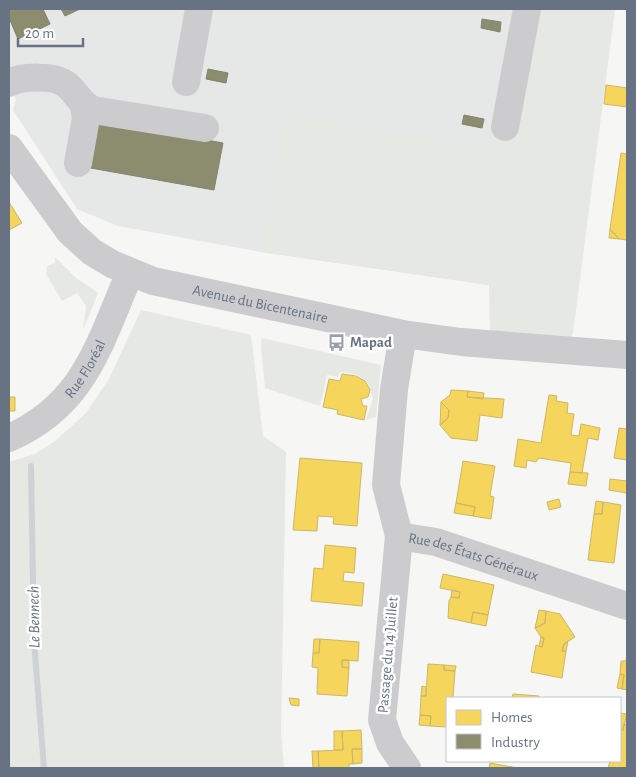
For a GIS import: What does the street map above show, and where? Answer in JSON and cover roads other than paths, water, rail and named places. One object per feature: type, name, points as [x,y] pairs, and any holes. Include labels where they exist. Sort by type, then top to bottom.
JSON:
[{"type":"street","points":[[186,82],[199,9]]},
{"type":"street","points":[[506,127],[527,9]]},
{"type":"street","points":[[9,83],[18,78],[32,77],[65,83],[84,106],[92,110],[205,128]]},
{"type":"street","points":[[78,163],[86,118],[84,106]]},
{"type":"street","name":"Avenue du Bicentenaire","points":[[9,148],[70,232],[92,252],[130,273],[182,288],[403,334],[510,347],[627,355]]},
{"type":"street","name":"Rue Floréal","points":[[9,438],[42,421],[77,384],[90,364],[130,273]]},
{"type":"street","name":"Rue des États Généraux","points":[[403,334],[394,389],[386,485],[399,536],[436,542],[627,606]]},
{"type":"street","name":"Passage du 14 Juillet","points":[[399,536],[382,720],[390,743],[407,768]]},
{"type":"waterway","name":"Le Bennech","points":[[31,466],[34,641],[44,768]]},
{"type":"place","name":"Mapad","points":[[336,342]]}]
